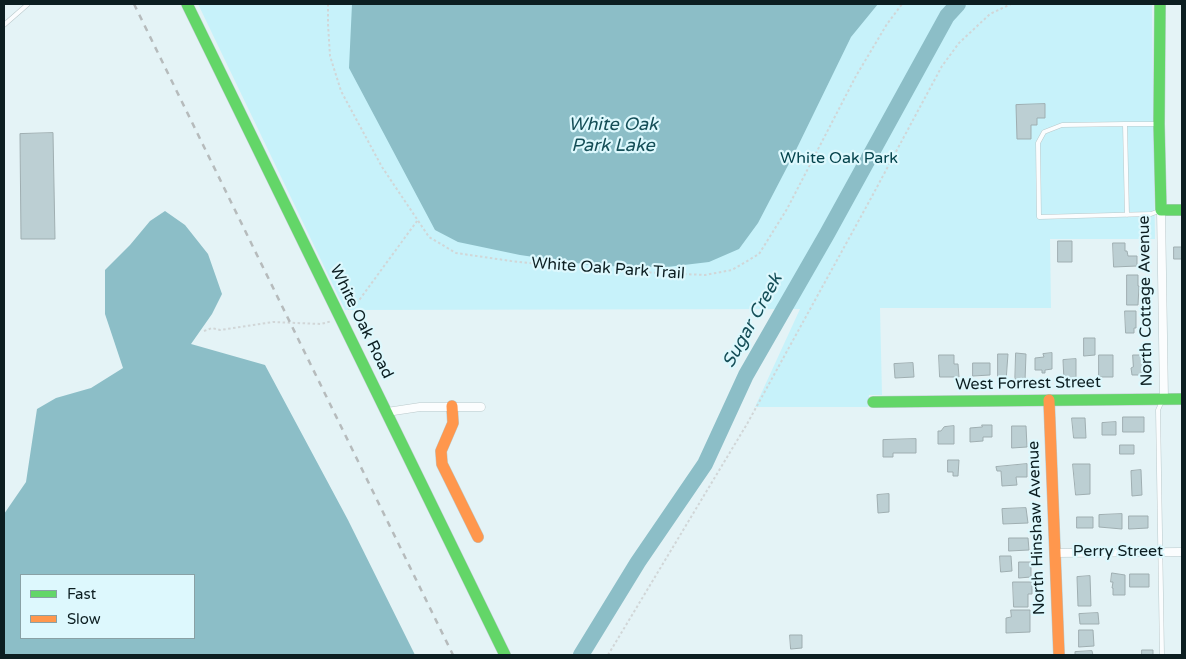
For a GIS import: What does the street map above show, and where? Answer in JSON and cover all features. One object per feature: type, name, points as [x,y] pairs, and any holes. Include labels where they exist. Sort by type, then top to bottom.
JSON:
[{"type":"street","name":"White Oak Road","points":[[187,4],[505,655]]},
{"type":"street","name":"North Cottage Avenue","points":[[1160,4],[1159,124],[1164,399]]},
{"type":"street","points":[[1161,210],[1182,210]]},
{"type":"street","name":"West Forrest Street","points":[[873,402],[1182,399]]},
{"type":"street","name":"North Hinshaw Avenue","points":[[1049,400],[1059,655]]},
{"type":"street","points":[[452,406],[453,423],[442,451],[442,464],[478,537]]},
{"type":"street","points":[[387,412],[420,407],[481,407]]},
{"type":"street","name":"Perry Street","points":[[1054,553],[1182,552]]},
{"type":"lane","points":[[4,25],[28,4]]},
{"type":"lane","points":[[1125,124],[1127,215]]},
{"type":"lane","points":[[1159,124],[1062,125],[1044,132],[1038,143],[1037,155],[1038,217],[1152,214],[1161,210]]},
{"type":"lane","name":"North Cottage Avenue","points":[[1162,655],[1158,410],[1164,399]]},
{"type":"path","name":"White Oak Park Trail","points":[[328,4],[330,56],[341,91],[382,168],[429,237],[456,253],[566,268],[704,275],[732,270],[759,254],[787,209],[856,76],[886,24],[902,4]]},
{"type":"path","points":[[608,655],[747,424],[942,66],[960,43],[990,14],[1010,4]]},
{"type":"path","points":[[204,331],[212,328],[220,330],[273,322],[329,323],[360,299],[417,220]]},
{"type":"green space","name":"White Oak Park","points":[[198,4],[1152,4],[1155,239],[1050,239],[1051,308],[880,308],[882,395],[869,395],[868,407],[755,407],[800,309],[345,310]]},
{"type":"water","name":"White Oak Park Lake","points":[[352,4],[878,4],[851,37],[758,223],[739,249],[709,262],[667,267],[597,266],[520,255],[458,242],[435,230],[349,68]]},
{"type":"water","points":[[165,211],[185,225],[208,254],[222,294],[212,314],[191,344],[265,365],[348,520],[415,655],[4,655],[4,514],[26,482],[37,409],[56,398],[91,388],[123,368],[105,314],[105,270],[130,245],[150,221]]},
{"type":"building","points":[[1045,104],[1045,118],[1037,118],[1037,125],[1031,125],[1031,139],[1017,139],[1016,105]]},
{"type":"building","points":[[53,133],[55,239],[21,239],[20,134]]},
{"type":"building","points":[[1058,241],[1072,241],[1072,262],[1058,262]]},
{"type":"building","points":[[1113,243],[1125,243],[1125,251],[1127,251],[1128,256],[1137,256],[1137,266],[1114,267]]},
{"type":"building","points":[[1174,247],[1182,247],[1182,259],[1174,259]]},
{"type":"building","points":[[1127,275],[1138,275],[1138,305],[1127,305]]},
{"type":"building","points":[[1125,311],[1136,311],[1136,328],[1134,328],[1134,333],[1126,333]]},
{"type":"building","points":[[1084,338],[1095,338],[1095,355],[1084,356]]},
{"type":"building","points":[[1016,353],[1026,354],[1025,381],[1016,381],[1015,378]]},
{"type":"building","points":[[1052,353],[1052,369],[1045,370],[1045,373],[1042,373],[1042,370],[1035,370],[1035,358],[1044,357],[1043,354]]},
{"type":"building","points":[[998,354],[1008,354],[1006,381],[998,381]]},
{"type":"building","points":[[939,355],[954,355],[954,364],[958,364],[959,377],[940,377]]},
{"type":"building","points":[[1099,355],[1113,355],[1113,377],[1099,377]]},
{"type":"building","points":[[1133,355],[1143,355],[1143,367],[1146,367],[1146,375],[1132,375]]},
{"type":"building","points":[[1076,359],[1076,381],[1064,381],[1063,360]]},
{"type":"building","points":[[913,363],[914,377],[895,378],[894,364]]},
{"type":"building","points":[[973,363],[990,363],[990,375],[973,376]]},
{"type":"building","points":[[1123,417],[1144,417],[1144,432],[1123,432]]},
{"type":"building","points":[[1072,418],[1085,418],[1086,438],[1074,438]]},
{"type":"building","points":[[1116,422],[1116,435],[1102,435],[1102,423]]},
{"type":"building","points":[[982,425],[992,425],[992,437],[983,437],[983,441],[970,442],[970,428],[982,427]]},
{"type":"building","points":[[954,426],[954,444],[938,444],[938,431],[941,431],[944,427]]},
{"type":"building","points":[[1012,426],[1026,426],[1027,447],[1012,448]]},
{"type":"building","points":[[916,439],[916,453],[893,453],[893,457],[883,457],[883,440]]},
{"type":"building","points":[[1120,445],[1134,445],[1134,454],[1120,454]]},
{"type":"building","points":[[948,460],[959,460],[958,476],[953,476],[953,472],[948,472]]},
{"type":"building","points":[[1027,464],[1027,477],[1016,477],[1017,485],[1002,486],[1001,471],[997,471],[996,467]]},
{"type":"building","points":[[1073,464],[1090,464],[1090,494],[1076,495]]},
{"type":"building","points":[[1141,470],[1142,495],[1132,496],[1131,471]]},
{"type":"building","points":[[889,494],[889,512],[878,513],[877,495]]},
{"type":"building","points":[[1026,508],[1028,523],[1003,524],[1002,509]]},
{"type":"building","points":[[1122,514],[1122,529],[1099,527],[1099,515]]},
{"type":"building","points":[[1129,516],[1148,516],[1148,528],[1129,529]]},
{"type":"building","points":[[1077,517],[1093,517],[1093,528],[1077,528]]},
{"type":"building","points":[[1009,538],[1028,538],[1029,550],[1009,551]]},
{"type":"building","points":[[1000,556],[1011,556],[1012,571],[1001,572]]},
{"type":"building","points":[[1019,562],[1031,562],[1031,577],[1019,578]]},
{"type":"building","points":[[1112,573],[1125,575],[1125,595],[1113,595]]},
{"type":"building","points":[[1130,574],[1149,574],[1149,587],[1130,587]]},
{"type":"building","points":[[1090,576],[1091,606],[1078,606],[1077,577]]},
{"type":"building","points":[[1013,582],[1032,582],[1032,594],[1028,594],[1028,607],[1014,607]]},
{"type":"building","points":[[1011,610],[1030,610],[1030,632],[1006,633],[1006,618],[1011,617]]},
{"type":"building","points":[[1098,613],[1099,624],[1080,624],[1079,614]]},
{"type":"building","points":[[1079,630],[1093,630],[1094,646],[1079,647]]},
{"type":"building","points":[[790,635],[802,635],[802,648],[791,649]]},
{"type":"building","points":[[1142,650],[1153,650],[1153,655],[1142,655]]},
{"type":"building","points":[[1092,651],[1093,655],[1075,655],[1075,652]]},
{"type":"waterway","name":"Sugar Creek","points":[[581,655],[638,562],[705,464],[746,375],[827,234],[947,16],[958,4]]},
{"type":"railway","points":[[134,4],[453,655]]},
{"type":"traffic: fast","points":[[187,4],[505,655]]},
{"type":"traffic: fast","points":[[1160,4],[1159,124],[1161,210],[1182,210]]},
{"type":"traffic: fast","points":[[873,402],[1182,399]]},
{"type":"traffic: slow","points":[[1049,400],[1059,655]]},
{"type":"traffic: slow","points":[[452,406],[453,423],[441,451],[442,464],[478,537]]}]
